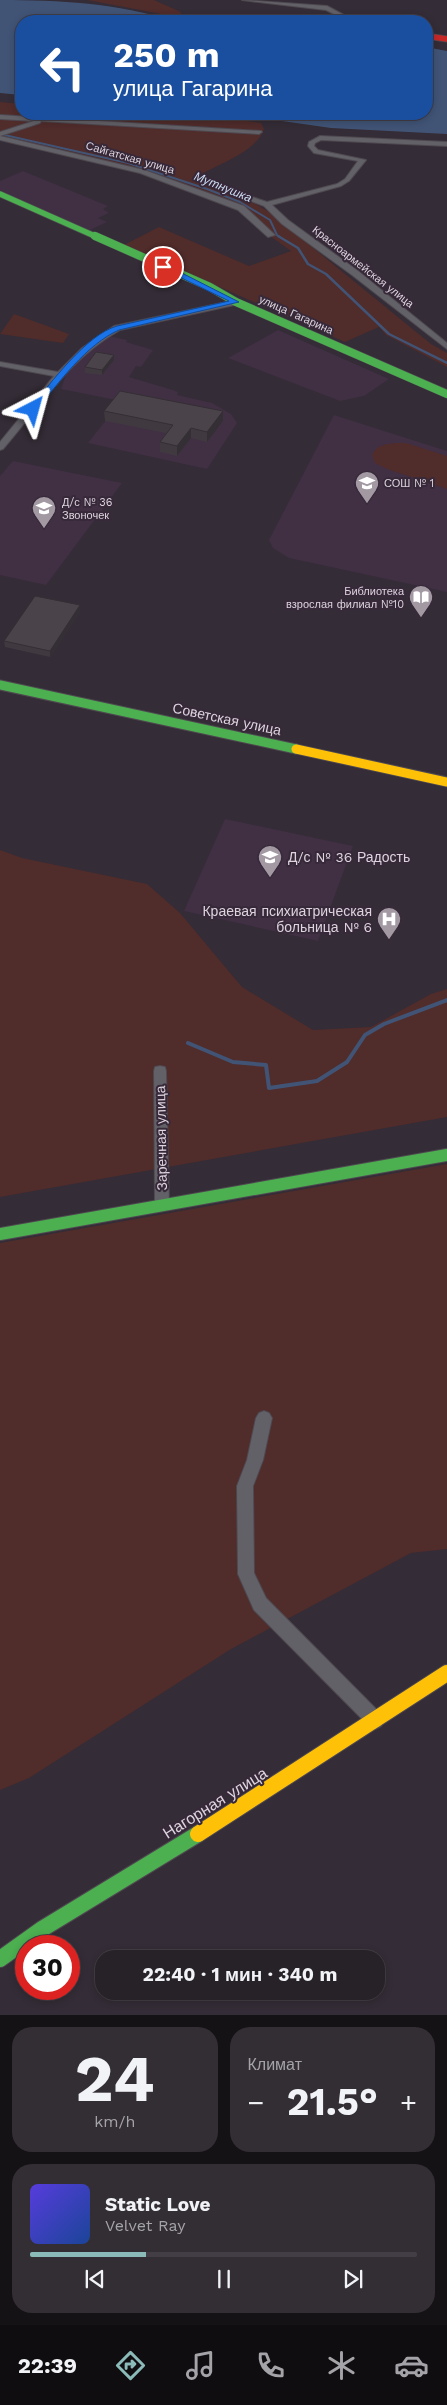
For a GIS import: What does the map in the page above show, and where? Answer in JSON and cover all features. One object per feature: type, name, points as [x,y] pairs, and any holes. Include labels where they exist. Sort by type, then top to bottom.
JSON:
[{"type":"street","points":[[245,0],[328,8],[341,15]]},
{"type":"street","points":[[433,37],[447,39]]},
{"type":"street","points":[[0,117],[15,118]]},
{"type":"street","points":[[32,120],[259,132]]},
{"type":"street","points":[[2,135],[43,121]]},
{"type":"street","name":"Сайгатская улица","points":[[2,135],[142,171],[241,208],[271,235]]},
{"type":"street","points":[[267,204],[339,185],[347,180],[363,160],[316,152],[311,146],[312,142],[320,138],[447,144]]},
{"type":"street","name":"Красноармейская улица","points":[[234,193],[267,204],[285,222],[355,273],[447,347]]},
{"type":"street","name":"улица Гагарина","points":[[0,194],[210,287],[236,302],[447,394]]},
{"type":"street","points":[[0,447],[61,375],[102,334],[117,328],[236,302]]},
{"type":"street","points":[[0,364],[61,375]]},
{"type":"street","name":"Советская улица","points":[[0,686],[447,782]]},
{"type":"street","name":"Заречная улица","points":[[160,1071],[162,1205]]},
{"type":"street","points":[[0,1234],[447,1155]]},
{"type":"street","points":[[264,1418],[255,1460],[245,1486],[246,1574],[260,1604],[375,1720]]},
{"type":"street","name":"Нагорная улица","points":[[0,1959],[42,1928],[238,1810],[447,1673]]},
{"type":"shaded area","points":[[87,0],[154,0],[181,12],[180,15],[167,15]]},
{"type":"shaded area","points":[[0,102],[15,103],[15,120],[238,120],[261,123],[264,129],[253,145],[234,158],[194,178],[254,203],[269,212],[431,344],[447,353],[447,367],[386,335],[379,327],[345,342],[124,245],[159,227],[249,266],[291,251],[270,236],[243,207],[142,170],[72,152],[0,137]]},
{"type":"shaded area","points":[[23,171],[108,206],[103,209],[109,213],[98,218],[107,222],[90,230],[0,190],[0,181]]},
{"type":"shaded area","points":[[14,314],[69,334],[63,343],[0,334]]},
{"type":"shaded area","points":[[278,330],[389,379],[364,396],[340,401],[228,358]]},
{"type":"shaded area","points":[[104,335],[127,340],[126,342],[153,350],[141,367],[136,366],[129,377],[173,390],[178,392],[177,395],[212,403],[231,414],[237,423],[207,469],[88,443],[121,401],[61,389],[66,375]]},
{"type":"shaded area","name":"СОШ № 1","points":[[334,415],[447,451],[447,592],[289,558],[273,548],[269,540]]},
{"type":"shaded area","points":[[396,443],[406,443],[447,456],[447,489],[387,469],[375,463],[372,455],[376,449]]},
{"type":"shaded area","name":"Д/с № 36 Звоночек","points":[[13,461],[122,483],[46,585],[0,575],[0,476]]},
{"type":"shaded area","name":"Д/с № 36 Радость","points":[[225,819],[353,846],[318,941],[184,911]]},
{"type":"shaded area","points":[[0,850],[22,858],[147,884],[180,913],[242,987],[313,1030],[371,1027],[431,994],[447,989],[447,1117],[0,1197]]},
{"type":"shaded area","points":[[447,1164],[447,1549],[411,1553],[231,1649],[29,1778],[0,1790],[0,1243]]},
{"type":"water","points":[[0,0],[110,6],[153,15],[15,15],[15,94],[0,93]]},
{"type":"water","points":[[433,48],[447,51],[447,134],[331,128],[275,120],[433,120]]},
{"type":"building","points":[[96,352],[114,355],[102,370],[85,367]]},
{"type":"building","points":[[120,391],[223,411],[207,432],[191,428],[177,446],[160,442],[173,425],[104,411]]},
{"type":"building","points":[[35,596],[80,605],[50,651],[4,641]]},
{"type":"waterway","name":"Мутнушка","points":[[0,134],[128,163],[207,189],[240,202],[270,220],[277,235],[280,237]]},
{"type":"waterway","name":"Мутнушка","points":[[278,236],[298,248],[308,264],[326,274],[389,334],[447,363]]},
{"type":"waterway","name":"Мутнушка","points":[[188,1043],[233,1062],[266,1065],[269,1088],[317,1081],[347,1062],[365,1035],[384,1024],[447,1000]]},
{"type":"traffic: fast","points":[[0,194],[210,287],[236,302],[447,394]]},
{"type":"traffic: fast","points":[[0,685],[296,749]]},
{"type":"traffic: fast","points":[[0,1234],[447,1155]]},
{"type":"traffic: fast","points":[[0,1959],[42,1929],[198,1834]]},
{"type":"traffic: slow","points":[[296,749],[447,782]]},
{"type":"traffic: slow","points":[[198,1834],[447,1673]]},
{"type":"traffic: jam","points":[[433,37],[447,39]]},
{"type":"place","name":"СОШ № 1","points":[[367,504]]},
{"type":"place","name":"Д/с № 36 Звоночек","points":[[44,529]]},
{"type":"place","name":"Библиотека взрослая филиал №10","points":[[421,618]]},
{"type":"place","name":"Д/с № 36 Радость","points":[[270,878]]},
{"type":"place","name":"Краевая психиатрическая больница № 6","points":[[389,940]]},
{"type":"route","points":[[33,409],[61,375],[102,334],[117,328],[236,302],[210,287],[163,267]]}]
